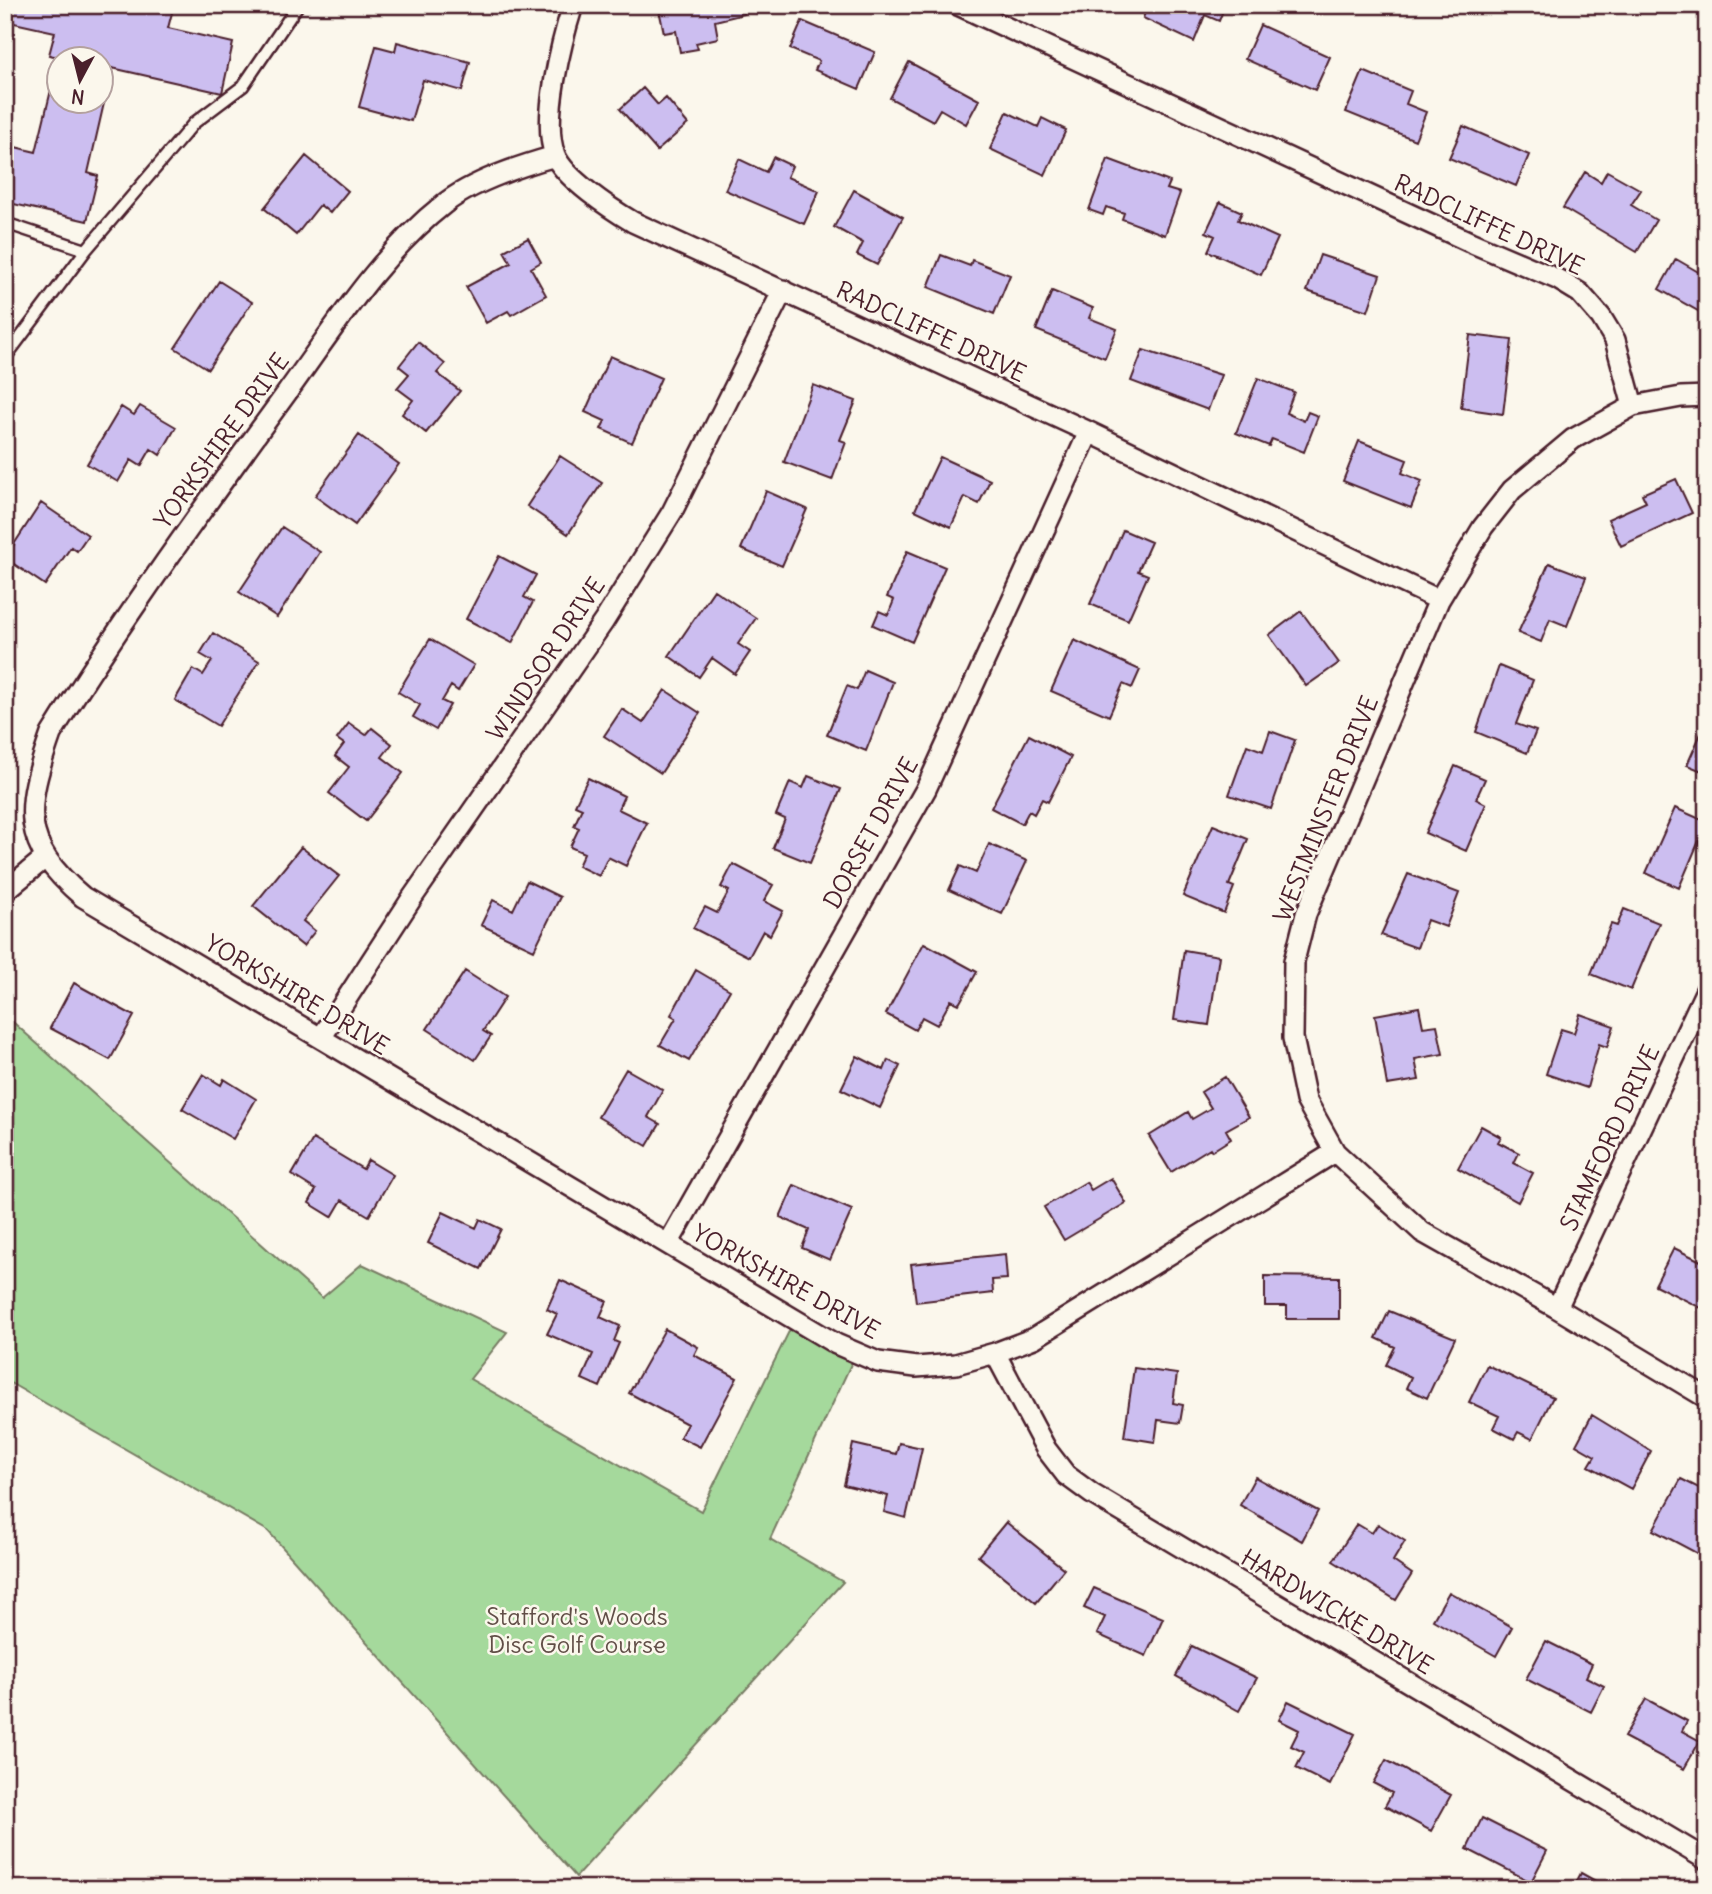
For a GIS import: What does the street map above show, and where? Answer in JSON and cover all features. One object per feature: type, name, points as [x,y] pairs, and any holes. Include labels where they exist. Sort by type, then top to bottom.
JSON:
[{"type":"street","points":[[555,156],[550,110],[573,5]]},
{"type":"street","name":"RADCLIFFE DRIVE","points":[[958,5],[1469,242],[1557,279],[1580,293],[1601,317],[1615,340],[1633,406]]},
{"type":"street","name":"RADCLIFFE DRIVE","points":[[555,156],[594,198],[633,222],[1089,432],[1439,600]]},
{"type":"street","name":"YORKSHIRE DRIVE","points":[[555,156],[512,169],[446,202],[413,230],[372,275],[197,516],[51,733],[38,772],[32,817],[39,849],[55,873],[83,897],[835,1344],[878,1362],[916,1367],[956,1364],[1034,1338],[1335,1152]]},
{"type":"street","name":"WINDSOR DRIVE","points":[[321,1038],[412,898],[604,621],[672,512],[783,290]]},
{"type":"street","name":"WESTMINSTER DRIVE","points":[[1707,396],[1681,397],[1633,406],[1573,439],[1512,490],[1483,527],[1439,600],[1306,914],[1294,961],[1293,1038],[1306,1100],[1335,1152],[1422,1232],[1558,1308],[1707,1398]]},
{"type":"street","name":"DORSET DRIVE","points":[[668,1244],[926,789],[1089,432]]},
{"type":"street","points":[[5,891],[45,858]]},
{"type":"street","name":"STAMFORD DRIVE","points":[[1558,1308],[1707,988]]},
{"type":"street","name":"HARDWICKE DRIVE","points":[[995,1353],[1046,1449],[1066,1475],[1092,1494],[1707,1860]]},
{"type":"lane","points":[[5,358],[86,250],[194,122],[243,86],[298,5]]},
{"type":"lane","points":[[5,223],[86,250]]},
{"type":"green space","name":"Stafford's Woods Disc Golf Course","points":[[5,1015],[322,1298],[362,1264],[507,1332],[470,1379],[701,1511],[795,1319],[858,1349],[770,1539],[843,1582],[576,1877],[268,1531],[5,1380]]},
{"type":"building","points":[[5,5],[174,5],[168,28],[233,43],[222,93],[116,69],[116,46],[51,46],[55,32],[5,21]]},
{"type":"building","points":[[658,5],[742,5],[744,14],[715,21],[718,38],[696,43],[698,49],[680,52],[676,31],[664,33]]},
{"type":"building","points":[[1148,5],[1225,5],[1219,21],[1205,15],[1194,42],[1143,18]]},
{"type":"building","points":[[802,21],[875,52],[859,89],[815,70],[819,61],[790,49]]},
{"type":"building","points":[[1260,25],[1330,57],[1315,90],[1245,59]]},
{"type":"building","points":[[397,42],[470,62],[462,91],[423,80],[411,121],[359,107],[376,46],[395,51]]},
{"type":"building","points":[[909,62],[979,100],[966,124],[940,109],[933,121],[890,98]]},
{"type":"building","points":[[1363,71],[1411,91],[1406,104],[1426,112],[1415,140],[1346,112]]},
{"type":"building","points":[[643,88],[658,105],[666,98],[688,124],[657,151],[620,109]]},
{"type":"building","points":[[46,111],[46,116],[101,116],[88,173],[98,176],[87,221],[5,202],[5,187],[15,147],[36,152]]},
{"type":"building","points":[[1007,112],[1038,127],[1042,118],[1066,130],[1045,175],[990,149]]},
{"type":"building","points":[[1463,126],[1529,155],[1516,186],[1449,158]]},
{"type":"building","points":[[306,156],[348,191],[330,213],[320,205],[296,235],[264,208]]},
{"type":"building","points":[[773,157],[792,166],[787,177],[819,191],[804,224],[725,190],[739,159],[766,172]]},
{"type":"building","points":[[1108,159],[1170,182],[1167,189],[1180,193],[1165,235],[1122,219],[1124,213],[1106,207],[1103,215],[1089,210]]},
{"type":"building","points":[[1607,171],[1641,190],[1631,205],[1656,220],[1637,252],[1563,208],[1585,172],[1601,182]]},
{"type":"building","points":[[854,190],[903,217],[877,265],[857,255],[863,243],[834,227]]},
{"type":"building","points":[[1220,202],[1242,212],[1238,220],[1278,238],[1261,275],[1208,251],[1215,236],[1206,232]]},
{"type":"building","points":[[528,238],[541,262],[531,268],[546,295],[511,315],[508,311],[486,323],[466,287],[511,263],[504,251]]},
{"type":"building","points":[[941,255],[970,266],[972,260],[1010,275],[994,314],[928,287]]},
{"type":"building","points":[[1320,255],[1380,275],[1368,311],[1307,291]]},
{"type":"building","points":[[1676,259],[1707,277],[1707,316],[1659,289]]},
{"type":"building","points":[[219,281],[252,302],[208,369],[175,348]]},
{"type":"building","points":[[1052,291],[1093,308],[1089,318],[1117,329],[1105,358],[1036,330]]},
{"type":"building","points":[[1470,335],[1512,340],[1503,414],[1461,408]]},
{"type":"building","points":[[418,342],[445,364],[437,373],[460,391],[426,433],[402,414],[413,400],[397,388],[409,374],[399,366]]},
{"type":"building","points":[[1143,350],[1221,375],[1208,410],[1131,381]]},
{"type":"building","points":[[610,356],[661,378],[632,443],[601,429],[605,421],[585,412]]},
{"type":"building","points":[[1258,378],[1294,392],[1286,413],[1304,421],[1308,412],[1318,416],[1304,452],[1272,439],[1269,446],[1236,433]]},
{"type":"building","points":[[813,385],[856,401],[840,440],[846,442],[832,480],[784,462]]},
{"type":"building","points":[[140,406],[176,427],[160,455],[151,449],[141,466],[131,460],[118,482],[87,464],[121,407],[134,415]]},
{"type":"building","points":[[359,435],[399,464],[355,525],[315,496]]},
{"type":"building","points":[[1359,441],[1407,460],[1402,473],[1422,481],[1411,508],[1343,481]]},
{"type":"building","points":[[560,456],[602,483],[568,534],[527,506]]},
{"type":"building","points":[[940,457],[990,480],[979,504],[965,497],[951,527],[915,510]]},
{"type":"building","points":[[1676,479],[1692,513],[1621,546],[1608,519],[1646,502],[1642,494]]},
{"type":"building","points":[[766,491],[807,509],[782,566],[741,549]]},
{"type":"building","points":[[41,503],[88,535],[77,551],[71,547],[45,585],[5,558]]},
{"type":"building","points":[[282,527],[320,552],[277,617],[239,592]]},
{"type":"building","points":[[1123,530],[1151,542],[1138,571],[1148,575],[1128,620],[1090,604]]},
{"type":"building","points":[[907,551],[945,567],[912,642],[873,625],[879,611],[888,615],[894,600],[887,597]]},
{"type":"building","points":[[499,556],[536,575],[524,597],[533,602],[512,643],[466,619]]},
{"type":"building","points":[[1549,563],[1586,577],[1567,626],[1550,619],[1541,642],[1518,633]]},
{"type":"building","points":[[714,590],[756,618],[738,644],[750,652],[735,674],[712,658],[699,677],[669,656]]},
{"type":"building","points":[[1301,611],[1339,663],[1306,686],[1269,635]]},
{"type":"building","points":[[213,633],[259,661],[218,726],[175,700],[193,669],[203,675],[212,661],[200,654]]},
{"type":"building","points":[[430,639],[474,665],[458,691],[451,686],[442,701],[450,705],[436,730],[413,717],[420,705],[398,692]]},
{"type":"building","points":[[1074,640],[1140,670],[1132,688],[1123,684],[1109,716],[1051,691]]},
{"type":"building","points":[[1499,666],[1533,680],[1516,724],[1536,731],[1527,753],[1476,732]]},
{"type":"building","points":[[865,670],[893,682],[866,751],[827,735],[847,686],[857,690]]},
{"type":"building","points":[[665,690],[700,713],[661,773],[604,736],[622,709],[643,723]]},
{"type":"building","points":[[1707,722],[1707,773],[1687,765]]},
{"type":"building","points":[[349,723],[366,735],[372,728],[392,744],[382,757],[403,773],[366,821],[329,793],[349,767],[335,756],[344,744],[337,739]]},
{"type":"building","points":[[1270,731],[1295,740],[1271,809],[1229,795],[1247,745],[1263,751]]},
{"type":"building","points":[[1029,735],[1071,757],[1048,802],[1042,799],[1034,814],[1029,811],[1022,824],[991,808]]},
{"type":"building","points":[[1455,766],[1485,779],[1476,799],[1486,804],[1466,851],[1425,833]]},
{"type":"building","points":[[808,776],[841,789],[810,863],[773,848],[785,819],[776,815],[790,782],[803,788]]},
{"type":"building","points":[[588,778],[624,796],[618,809],[647,823],[626,866],[608,857],[599,876],[578,866],[584,853],[570,847],[579,828],[574,826],[582,808],[575,805]]},
{"type":"building","points":[[1675,808],[1707,822],[1679,888],[1646,873]]},
{"type":"building","points":[[1213,825],[1248,839],[1229,885],[1234,887],[1224,913],[1183,896]]},
{"type":"building","points":[[989,844],[1027,861],[1002,914],[949,890],[960,866],[976,873]]},
{"type":"building","points":[[301,847],[339,876],[303,921],[315,931],[303,946],[253,906]]},
{"type":"building","points":[[733,864],[773,885],[764,901],[783,911],[770,935],[763,931],[749,957],[693,928],[705,907],[717,913],[729,891],[721,887]]},
{"type":"building","points":[[1408,874],[1459,893],[1446,927],[1427,920],[1417,948],[1381,935]]},
{"type":"building","points":[[527,881],[560,897],[534,950],[481,925],[493,900],[513,910]]},
{"type":"building","points":[[1624,909],[1659,923],[1631,990],[1591,974],[1611,924],[1617,926]]},
{"type":"building","points":[[924,943],[977,972],[959,1004],[951,1000],[937,1025],[922,1017],[915,1030],[886,1014]]},
{"type":"building","points":[[1184,950],[1219,956],[1209,1025],[1174,1020]]},
{"type":"building","points":[[696,970],[730,990],[689,1061],[660,1045],[676,1018],[671,1015]]},
{"type":"building","points":[[465,971],[505,997],[483,1031],[491,1036],[475,1060],[427,1029]]},
{"type":"building","points":[[74,983],[134,1016],[110,1060],[50,1028]]},
{"type":"building","points":[[1419,1007],[1423,1027],[1437,1025],[1443,1054],[1415,1059],[1419,1080],[1387,1085],[1375,1015]]},
{"type":"building","points":[[1580,1014],[1614,1026],[1607,1047],[1599,1044],[1587,1088],[1546,1074],[1561,1029],[1574,1033]]},
{"type":"building","points":[[857,1056],[884,1070],[888,1060],[900,1066],[880,1108],[841,1089]]},
{"type":"building","points":[[626,1069],[663,1090],[648,1117],[660,1124],[647,1146],[598,1117]]},
{"type":"building","points":[[203,1074],[221,1085],[224,1079],[256,1099],[233,1139],[182,1109]]},
{"type":"building","points":[[1225,1077],[1249,1117],[1226,1130],[1231,1139],[1212,1151],[1210,1148],[1171,1172],[1149,1136],[1188,1112],[1192,1119],[1211,1108],[1201,1092]]},
{"type":"building","points":[[1481,1126],[1501,1137],[1498,1142],[1519,1153],[1514,1163],[1533,1173],[1518,1202],[1458,1168]]},
{"type":"building","points":[[313,1139],[363,1169],[368,1160],[393,1175],[369,1216],[342,1200],[332,1217],[309,1203],[316,1190],[292,1175]]},
{"type":"building","points":[[1111,1178],[1126,1203],[1064,1240],[1044,1207],[1086,1182],[1091,1190]]},
{"type":"building","points":[[794,1185],[852,1210],[830,1260],[802,1248],[809,1230],[780,1217]]},
{"type":"building","points":[[443,1212],[476,1228],[480,1219],[501,1229],[481,1269],[428,1243]]},
{"type":"building","points":[[1674,1248],[1707,1264],[1707,1311],[1655,1285]]},
{"type":"building","points":[[1005,1254],[1007,1279],[992,1280],[993,1293],[916,1302],[911,1264]]},
{"type":"building","points":[[1265,1276],[1339,1277],[1339,1319],[1287,1319],[1287,1306],[1265,1306]]},
{"type":"building","points":[[560,1280],[607,1301],[600,1317],[620,1326],[614,1341],[619,1343],[600,1387],[582,1379],[593,1354],[547,1334],[557,1314],[547,1309]]},
{"type":"building","points":[[1389,1311],[1455,1338],[1427,1398],[1406,1388],[1411,1377],[1386,1365],[1395,1347],[1376,1338]]},
{"type":"building","points":[[665,1329],[698,1347],[694,1355],[737,1378],[700,1447],[680,1437],[687,1424],[629,1393]]},
{"type":"building","points":[[1487,1365],[1553,1397],[1532,1439],[1518,1432],[1514,1439],[1493,1428],[1499,1416],[1469,1402]]},
{"type":"building","points":[[1134,1368],[1177,1374],[1173,1403],[1183,1405],[1180,1423],[1158,1420],[1155,1442],[1124,1437]]},
{"type":"building","points":[[1592,1415],[1651,1451],[1631,1489],[1589,1466],[1595,1456],[1576,1445]]},
{"type":"building","points":[[899,1443],[922,1448],[906,1518],[884,1512],[888,1496],[844,1485],[853,1444],[896,1454]]},
{"type":"building","points":[[1255,1477],[1318,1511],[1302,1541],[1240,1505]]},
{"type":"building","points":[[1681,1479],[1707,1492],[1707,1546],[1702,1556],[1653,1530]]},
{"type":"building","points":[[1006,1522],[1064,1569],[1036,1603],[978,1556]]},
{"type":"building","points":[[1357,1524],[1372,1533],[1378,1524],[1405,1541],[1393,1561],[1412,1574],[1396,1600],[1333,1561]]},
{"type":"building","points":[[1094,1588],[1163,1618],[1146,1656],[1097,1634],[1105,1617],[1084,1608]]},
{"type":"building","points":[[1449,1592],[1512,1627],[1496,1656],[1433,1620]]},
{"type":"building","points":[[1546,1641],[1592,1664],[1586,1677],[1604,1686],[1591,1712],[1526,1679]]},
{"type":"building","points":[[1192,1646],[1257,1678],[1239,1711],[1176,1676]]},
{"type":"building","points":[[1646,1699],[1687,1721],[1682,1731],[1700,1741],[1684,1769],[1624,1737]]},
{"type":"building","points":[[1288,1701],[1355,1734],[1330,1785],[1296,1768],[1304,1752],[1291,1746],[1299,1730],[1279,1720]]},
{"type":"building","points":[[1386,1760],[1451,1795],[1431,1831],[1385,1806],[1392,1793],[1373,1783]]},
{"type":"building","points":[[1482,1818],[1547,1851],[1531,1882],[1467,1849]]},
{"type":"building","points":[[1581,1873],[1610,1889],[1573,1889]]}]
